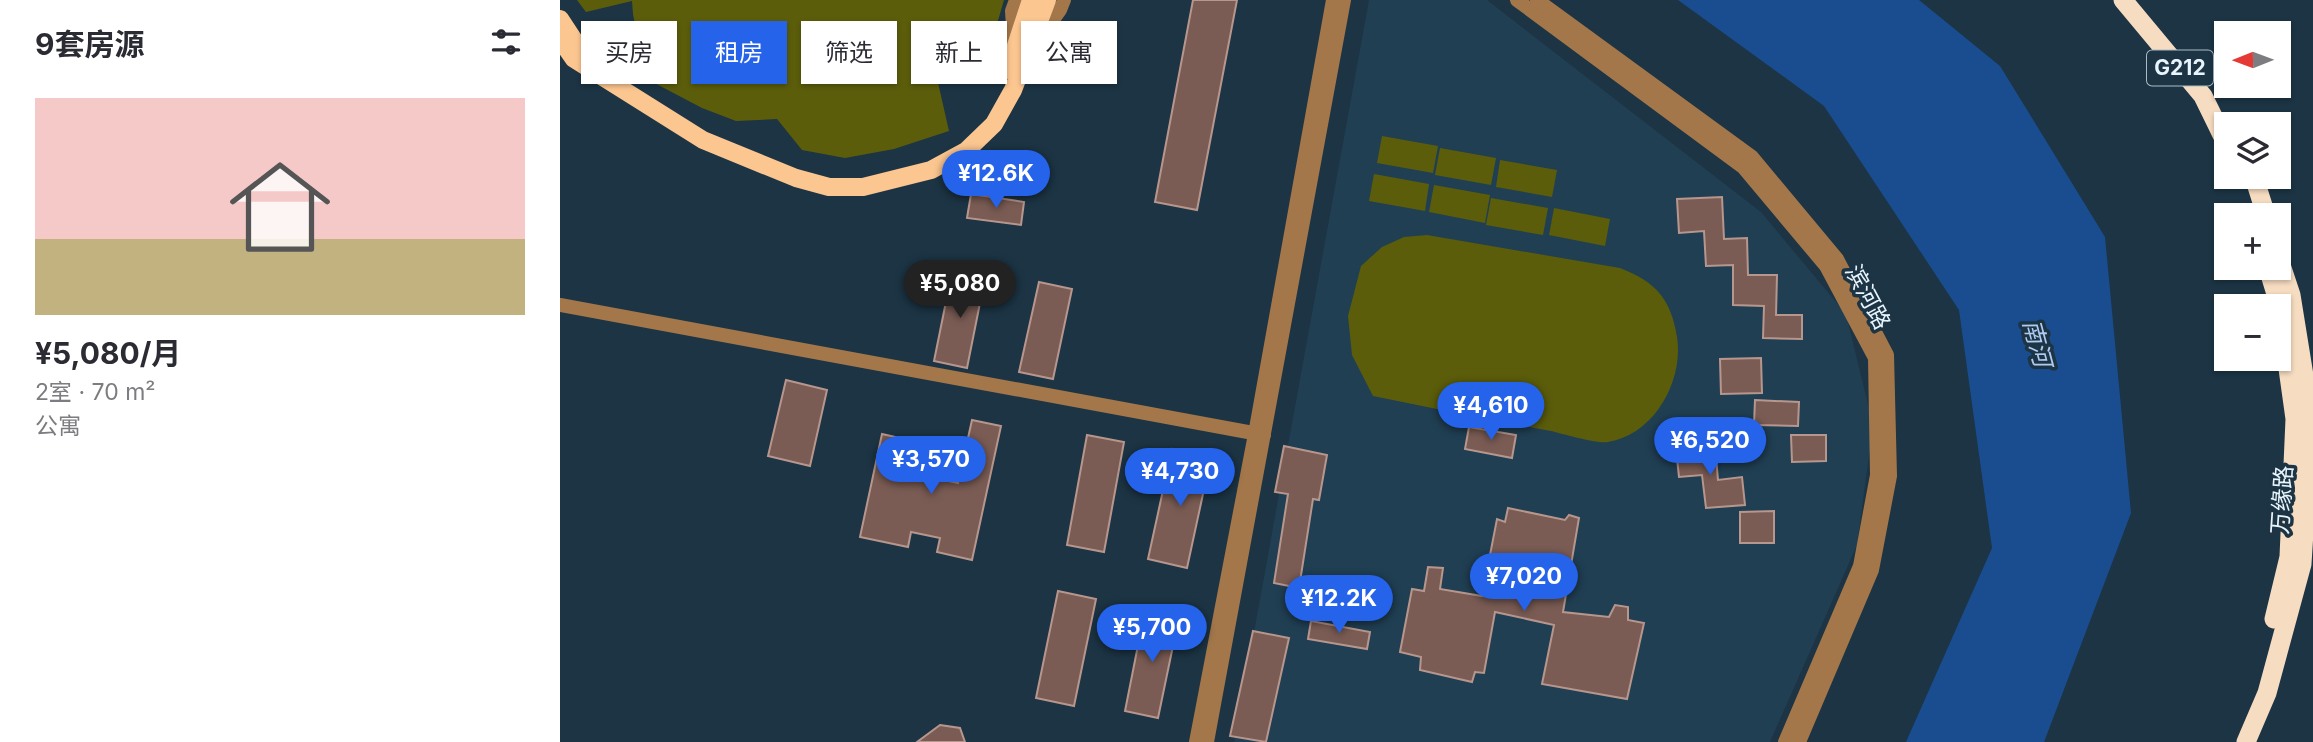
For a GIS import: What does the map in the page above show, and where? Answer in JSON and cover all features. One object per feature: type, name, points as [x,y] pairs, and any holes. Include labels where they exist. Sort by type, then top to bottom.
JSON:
[{"type":"highway","name":"G212","points":[[2123,0],[2203,96],[2214,118]]},
{"type":"highway","name":"G212","points":[[2137,0],[2213,90],[2223,112]]},
{"type":"highway","name":"万缘路","points":[[2234,742],[2256,696],[2289,557],[2295,419],[2279,304],[2272,280]]},
{"type":"highway","name":"万缘路","points":[[2246,742],[2267,693],[2302,564],[2311,419],[2291,295],[2286,280]]},
{"type":"main road","points":[[560,19],[582,51],[708,130],[800,168],[830,176],[862,176],[928,159],[959,142],[985,117],[1020,55],[1041,1]]},
{"type":"main road","points":[[560,39],[574,60],[703,140],[796,178],[829,187],[863,187],[932,170],[966,151],[994,124],[1013,90],[1020,55]]},
{"type":"street","points":[[1016,0],[1012,12],[1020,55]]},
{"type":"street","points":[[1020,55],[1060,10],[1064,0]]},
{"type":"street","points":[[1208,742],[1333,0]]},
{"type":"street","points":[[1196,742],[1260,435],[1344,0]]},
{"type":"street","name":"滨河路","points":[[1517,0],[1743,167],[1826,266],[1875,358],[1877,475],[1860,566],[1785,742]]},
{"type":"street","name":"滨河路","points":[[1537,0],[1752,157],[1837,259],[1887,355],[1889,476],[1872,570],[1798,742]]},
{"type":"street","points":[[560,305],[1260,435]]},
{"type":"shaded area","points":[[577,0],[1004,0],[998,21],[911,21],[911,84],[938,84],[949,131],[894,149],[845,158],[802,150],[777,119],[736,121],[702,108],[656,84],[677,84],[677,21],[634,21],[632,1],[586,12]]},
{"type":"shaded area","points":[[1369,0],[1487,0],[1761,212],[1846,314],[1873,425],[1857,545],[1770,742],[1234,742]]},
{"type":"shaded area","points":[[1382,136],[1438,146],[1433,173],[1377,163]]},
{"type":"shaded area","points":[[1440,148],[1496,158],[1491,185],[1435,175]]},
{"type":"shaded area","points":[[1500,160],[1557,170],[1552,197],[1496,187]]},
{"type":"shaded area","points":[[1374,174],[1429,184],[1425,211],[1369,201]]},
{"type":"shaded area","points":[[1434,185],[1490,195],[1485,223],[1429,212]]},
{"type":"shaded area","points":[[1491,198],[1548,208],[1543,235],[1486,225]]},
{"type":"shaded area","points":[[1554,208],[1610,219],[1605,246],[1549,235]]},
{"type":"shaded area","points":[[1427,235],[1620,268],[1652,286],[1671,312],[1678,354],[1670,388],[1652,417],[1639,429],[1624,437],[1603,442],[1373,396],[1352,355],[1348,316],[1361,266],[1382,247],[1404,237]]},
{"type":"water","name":"南河","points":[[1678,0],[1919,0],[2000,66],[2105,237],[2131,513],[2044,742],[1906,742],[1992,548],[1959,310],[1824,106]]},
{"type":"building","points":[[1193,0],[1237,0],[1197,210],[1155,202]]},
{"type":"building","points":[[971,194],[1024,202],[1021,225],[967,218]]},
{"type":"building","points":[[1722,197],[1724,239],[1747,238],[1748,275],[1777,275],[1776,315],[1802,315],[1802,339],[1763,338],[1764,306],[1733,305],[1733,265],[1706,266],[1704,231],[1679,233],[1677,199]]},
{"type":"building","points":[[952,272],[985,278],[967,368],[934,361]]},
{"type":"building","points":[[1039,282],[1072,289],[1053,379],[1019,372]]},
{"type":"building","points":[[1761,358],[1762,393],[1721,394],[1720,359]]},
{"type":"building","points":[[786,380],[827,390],[810,466],[768,456]]},
{"type":"building","points":[[1755,400],[1799,402],[1798,426],[1754,425]]},
{"type":"building","points":[[972,420],[1001,426],[972,560],[937,552],[940,538],[911,532],[908,547],[860,537],[882,434],[913,441],[907,472],[958,483]]},
{"type":"building","points":[[1469,427],[1516,435],[1512,458],[1465,449]]},
{"type":"building","points":[[1087,435],[1124,442],[1104,552],[1067,545]]},
{"type":"building","points":[[1791,435],[1826,435],[1826,461],[1792,462]]},
{"type":"building","points":[[1715,445],[1718,480],[1742,477],[1745,505],[1706,508],[1702,475],[1679,477],[1676,449]]},
{"type":"building","points":[[1284,446],[1327,455],[1319,500],[1313,499],[1299,588],[1274,583],[1288,494],[1275,492]]},
{"type":"building","points":[[1172,449],[1211,457],[1187,568],[1148,559]]},
{"type":"building","points":[[1508,508],[1565,520],[1569,515],[1579,518],[1563,612],[1609,617],[1615,605],[1628,607],[1628,620],[1644,623],[1627,699],[1542,684],[1554,625],[1495,612],[1484,673],[1475,672],[1472,682],[1420,670],[1421,657],[1400,652],[1412,589],[1424,591],[1428,567],[1443,568],[1440,589],[1482,596],[1497,519],[1505,522]]},
{"type":"building","points":[[1774,511],[1774,543],[1740,543],[1740,512]]},
{"type":"building","points":[[1058,591],[1096,599],[1074,706],[1036,698]]},
{"type":"building","points":[[1145,610],[1179,617],[1158,718],[1125,711]]},
{"type":"building","points":[[1311,621],[1370,632],[1367,649],[1308,639]]},
{"type":"building","points":[[1253,631],[1289,638],[1266,742],[1230,736]]},
{"type":"building","points":[[940,725],[960,728],[965,742],[917,742]]}]
